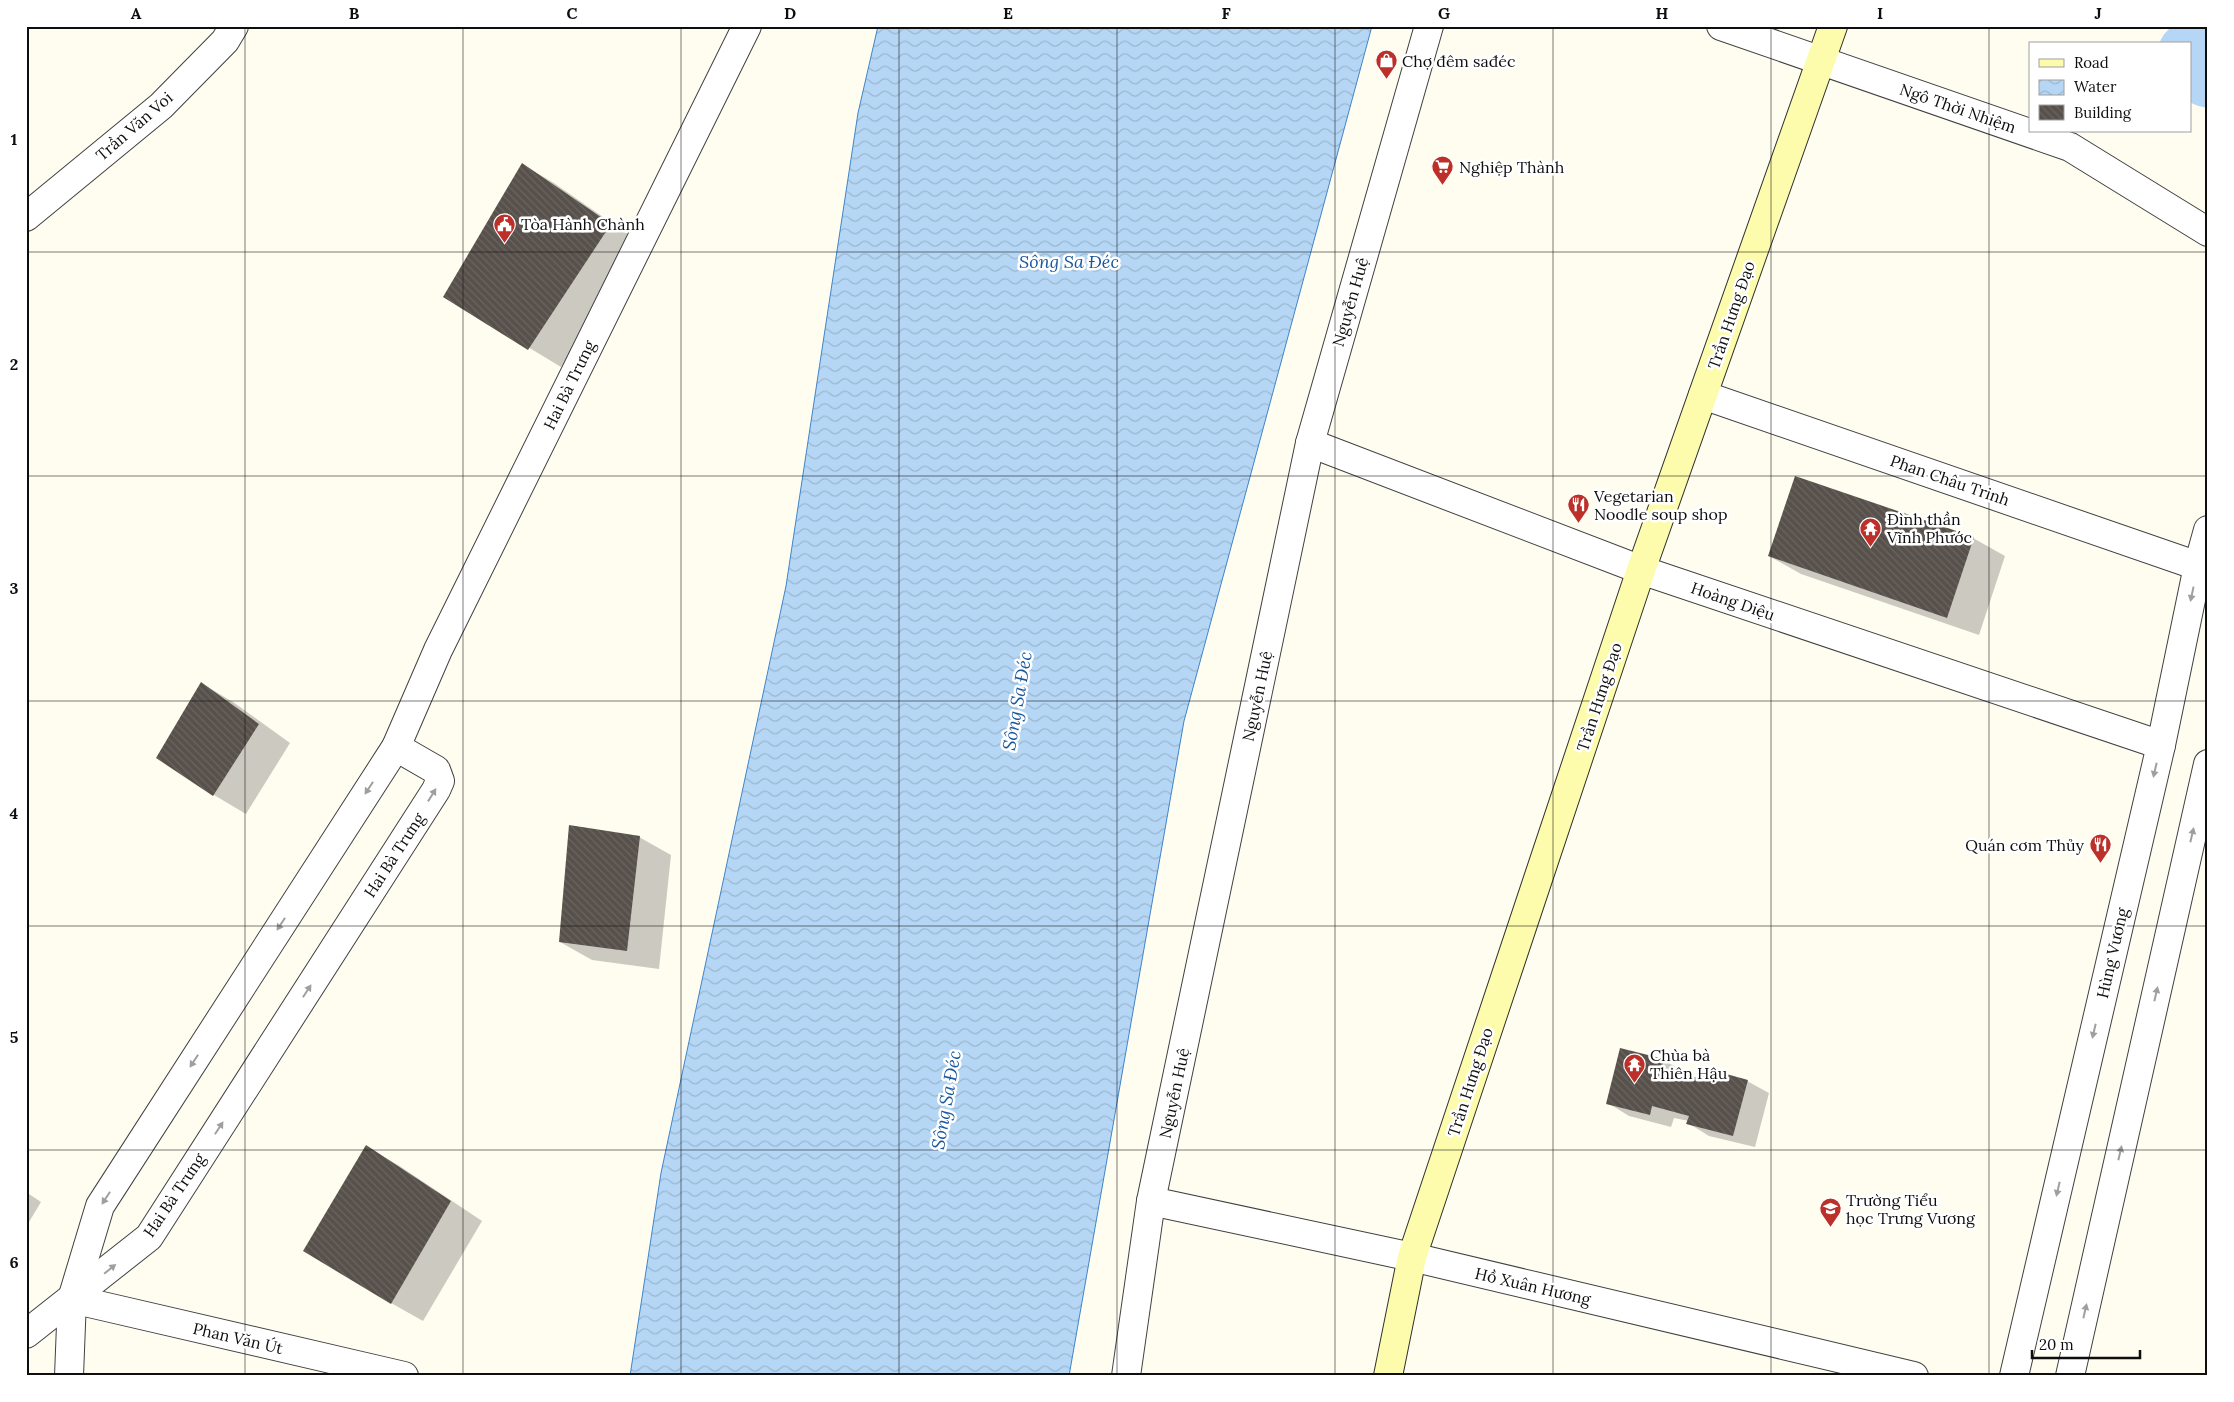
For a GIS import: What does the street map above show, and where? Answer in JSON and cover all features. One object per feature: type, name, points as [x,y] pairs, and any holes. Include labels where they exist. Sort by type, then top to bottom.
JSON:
[{"type":"main road","name":"Trần Hưng Đạo","points":[[1388,1376],[1412,1257],[1641,570],[1833,26]]},
{"type":"street","name":"Trần Văn Voi","points":[[26,218],[161,106],[225,41],[234,26]]},
{"type":"street","name":"Hai Bà Trưng","points":[[72,1299],[100,1206],[396,746],[438,650],[748,26]]},
{"type":"street","name":"Nguyễn Huệ","points":[[1126,1376],[1151,1201],[1310,443],[1429,26]]},
{"type":"street","name":"Ngô Thời Nhiệm","points":[[1721,26],[2070,147],[2208,232]]},
{"type":"street","name":"Phan Châu Trinh","points":[[1703,395],[2198,566]]},
{"type":"street","name":"Hoàng Diệu","points":[[1310,443],[1641,570],[2160,744]]},
{"type":"street","name":"Hùng Vương","points":[[2014,1376],[2160,744],[2198,566],[2208,530]]},
{"type":"street","name":"Hai Bà Trưng","points":[[72,1299],[149,1237],[436,790],[440,781],[436,770],[396,746]]},
{"type":"street","points":[[2070,1376],[2208,764]]},
{"type":"street","name":"Hồ Xuân Hương","points":[[1151,1201],[1412,1257],[1914,1376]]},
{"type":"street","points":[[26,1334],[72,1299]]},
{"type":"street","points":[[69,1376],[72,1299]]},
{"type":"street","name":"Phan Văn Út","points":[[72,1299],[404,1376]]},
{"type":"water","name":"Sông Sa Đéc","points":[[878,26],[1372,26],[1184,721],[1069,1376],[630,1376],[661,1173],[786,586],[858,113]]},
{"type":"building","points":[[522,163],[611,224],[528,350],[443,297]]},
{"type":"building","name":"Đình thần Vĩnh Phước","points":[[1795,476],[1974,537],[1947,618],[1768,556]]},
{"type":"building","points":[[201,682],[259,724],[213,796],[156,758]]},
{"type":"building","points":[[569,825],[640,836],[627,951],[559,942]]},
{"type":"building","points":[[1620,1048],[1664,1059],[1662,1069],[1698,1078],[1701,1067],[1748,1080],[1733,1136],[1686,1124],[1689,1116],[1652,1106],[1650,1115],[1606,1104]]},
{"type":"building","points":[[366,1145],[451,1201],[391,1304],[303,1251]]},
{"type":"waterway","points":[[2192,56],[2208,75]]},
{"type":"place","name":"Chợ đêm sađéc","points":[[1386,80]]},
{"type":"place","name":"Nghiệp Thành","points":[[1443,186]]},
{"type":"place","name":"Tòa Hành Chành","points":[[505,243]]},
{"type":"place","name":"Vegetarian Noodle soup shop","points":[[1578,524]]},
{"type":"place","name":"Đình thần Vĩnh Phước","points":[[1871,547]]},
{"type":"place","name":"Quán cơm Thủy","points":[[2100,864]]},
{"type":"place","name":"Chùa bà Thiên Hậu","points":[[1634,1083]]},
{"type":"place","name":"Trường Tiểu học Trưng Vương","points":[[1830,1228]]}]
